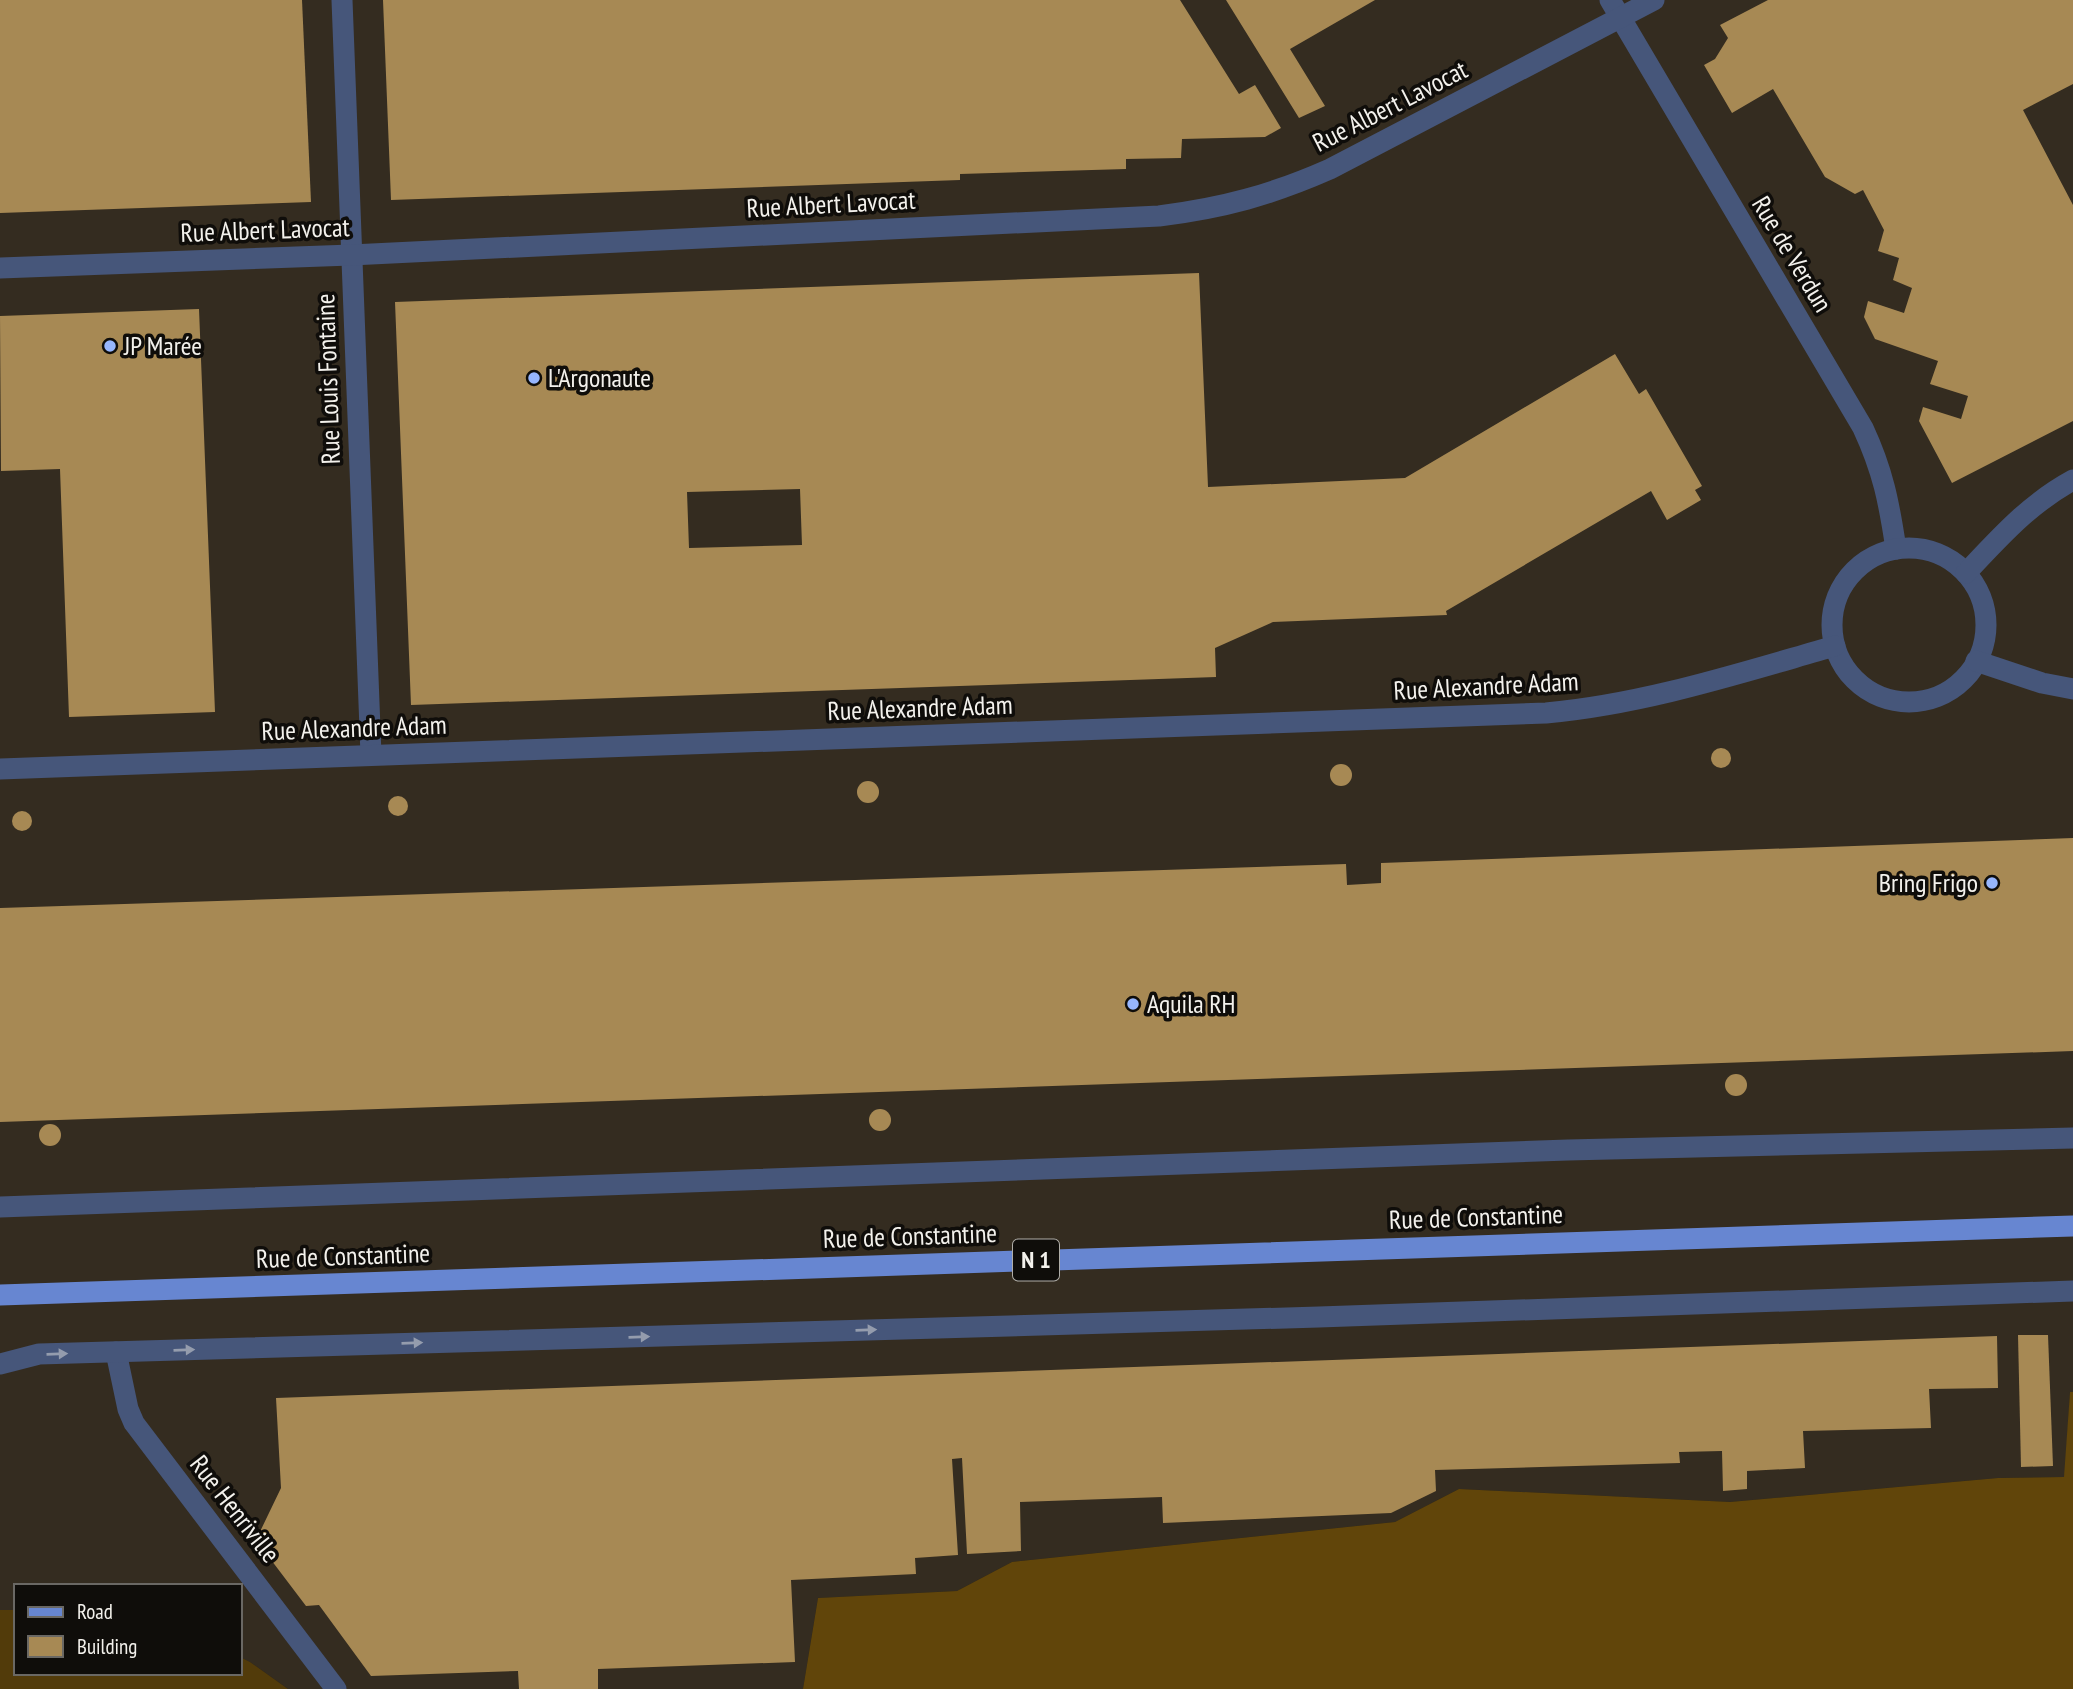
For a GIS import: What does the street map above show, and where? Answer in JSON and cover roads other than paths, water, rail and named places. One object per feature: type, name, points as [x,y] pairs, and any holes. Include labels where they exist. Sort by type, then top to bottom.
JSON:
[{"type":"main road","name":"Rue de Constantine","points":[[0,1295],[2073,1226]]},
{"type":"street","name":"Rue Louis Fontaine","points":[[342,0],[371,755]]},
{"type":"street","name":"Rue Albert Lavocat","points":[[0,268],[351,255],[1159,216],[1197,211],[1278,191],[1330,169],[1615,8],[1654,0]]},
{"type":"street","name":"Rue de Verdun","points":[[1615,8],[1863,428],[1882,471],[1896,549]]},
{"type":"street","points":[[1966,573],[2020,516],[2073,480]]},
{"type":"street","points":[[1907,547],[1929,550],[1949,559],[1966,573],[1978,590],[1986,621],[1984,642],[1976,661],[1963,679],[1945,693],[1923,700],[1900,701],[1879,696],[1859,684],[1844,667],[1835,646],[1832,623],[1836,600],[1847,579],[1863,562],[1874,556],[1907,547]]},
{"type":"street","name":"Rue Alexandre Adam","points":[[0,769],[1546,713],[1623,703],[1835,646]]},
{"type":"street","points":[[1976,661],[2042,683],[2073,689]]},
{"type":"street","points":[[0,1207],[1568,1150],[2073,1138]]},
{"type":"street","points":[[0,1364],[39,1354],[2073,1292]]},
{"type":"street","name":"Rue Henriville","points":[[116,1352],[128,1409],[134,1423],[336,1689]]},
{"type":"place","name":"JP Marée","points":[[110,346]]},
{"type":"place","name":"L'Argonaute","points":[[534,378]]},
{"type":"place","name":"Bring Frigo","points":[[1992,883]]},
{"type":"place","name":"Aquila RH","points":[[1133,1004]]}]
